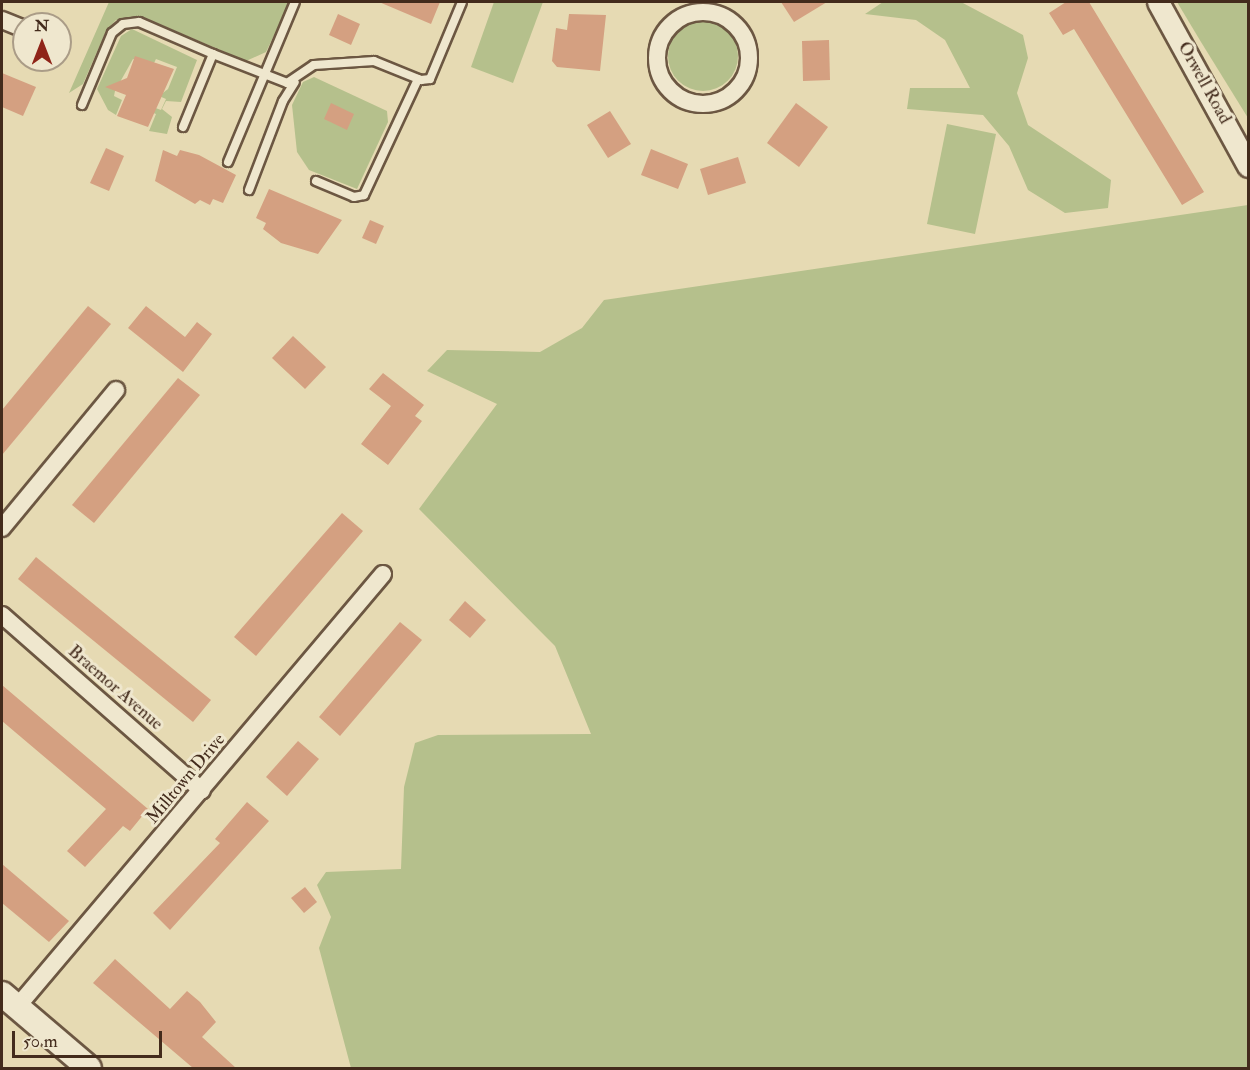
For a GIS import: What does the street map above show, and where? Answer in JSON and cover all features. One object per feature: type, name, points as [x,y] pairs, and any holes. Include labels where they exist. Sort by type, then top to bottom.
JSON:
[{"type":"main road","points":[[9,1001],[89,1068]]},
{"type":"street","name":"Orwell Road","points":[[1158,2],[1248,166]]},
{"type":"street","points":[[719,8],[742,32],[750,62],[737,90],[709,105],[693,104],[679,98],[660,76],[658,46],[664,32],[681,18],[719,8]]},
{"type":"street","points":[[2,528],[116,390]]},
{"type":"street","name":"Milltown Drive","points":[[9,1001],[202,791],[383,574]]},
{"type":"street","name":"Braemor Avenue","points":[[2,615],[202,791]]},
{"type":"lane","points":[[228,162],[295,2]]},
{"type":"lane","points":[[249,190],[283,101],[295,82],[314,65],[375,61],[418,79],[430,79],[435,73],[462,2]]},
{"type":"lane","points":[[82,105],[112,33],[123,24],[138,22],[264,74],[295,82]]},
{"type":"lane","points":[[183,127],[213,54]]},
{"type":"lane","points":[[316,181],[354,197],[364,195],[418,79]]},
{"type":"green space","points":[[109,2],[290,2],[266,52],[246,61],[145,18],[116,20],[106,31],[83,84],[69,93]]},
{"type":"green space","points":[[494,2],[543,2],[513,83],[471,67]]},
{"type":"green space","points":[[883,2],[961,2],[1023,35],[1028,58],[1017,93],[1028,125],[1111,180],[1108,208],[1065,213],[1028,190],[1009,146],[983,115],[907,109],[910,88],[970,88],[945,40],[916,20],[865,14]]},
{"type":"green space","points":[[1177,2],[1248,2],[1248,118],[1201,42]]},
{"type":"green space","points":[[696,21],[710,21],[723,27],[732,36],[738,49],[736,69],[728,81],[710,91],[696,91],[683,85],[674,76],[668,63],[668,49],[674,36],[683,27]]},
{"type":"green space","points":[[132,29],[197,60],[181,102],[166,101],[162,109],[172,117],[167,134],[149,131],[156,114],[148,111],[150,106],[161,110],[166,99],[159,96],[168,89],[177,67],[156,59],[153,65],[133,59],[115,91],[114,96],[122,100],[116,115],[108,110],[97,89],[121,36]]},
{"type":"green space","points":[[314,77],[387,111],[388,122],[357,189],[309,170],[297,152],[292,105],[303,82]]},
{"type":"green space","points":[[947,124],[996,134],[975,234],[927,224]]},
{"type":"green space","points":[[1248,205],[1248,1068],[351,1068],[319,948],[331,917],[317,885],[326,872],[401,869],[404,787],[415,743],[438,735],[591,734],[555,646],[419,509],[497,404],[427,371],[447,350],[540,352],[582,328],[604,300]]},
{"type":"building","points":[[379,2],[440,2],[431,24]]},
{"type":"building","points":[[781,2],[827,2],[794,22]]},
{"type":"building","points":[[1066,2],[1089,2],[1204,192],[1182,205],[1074,29],[1063,35],[1049,13]]},
{"type":"building","points":[[338,14],[360,24],[351,45],[329,35]]},
{"type":"building","points":[[569,14],[606,15],[600,71],[557,67],[552,61],[556,28],[567,30]]},
{"type":"building","points":[[829,40],[830,80],[803,81],[802,41]]},
{"type":"building","points":[[135,56],[174,69],[148,127],[117,116],[126,95],[105,87],[127,78]]},
{"type":"building","points":[[2,73],[36,87],[23,116],[2,107]]},
{"type":"building","points":[[331,103],[354,114],[347,130],[324,119]]},
{"type":"building","points":[[796,103],[828,127],[799,167],[767,143]]},
{"type":"building","points":[[610,111],[631,144],[608,158],[587,125]]},
{"type":"building","points":[[106,148],[124,156],[109,191],[90,183]]},
{"type":"building","points":[[651,149],[688,164],[678,189],[641,175]]},
{"type":"building","points":[[163,150],[177,156],[180,150],[199,155],[236,175],[223,203],[213,199],[210,205],[200,200],[195,204],[155,181]]},
{"type":"building","points":[[738,157],[746,183],[708,195],[700,169]]},
{"type":"building","points":[[269,189],[342,220],[318,254],[281,243],[263,229],[266,223],[256,218]]},
{"type":"building","points":[[370,220],[384,226],[376,244],[362,238]]},
{"type":"building","points":[[88,306],[111,324],[2,455],[2,410]]},
{"type":"building","points":[[146,306],[185,337],[197,322],[212,334],[183,372],[128,328]]},
{"type":"building","points":[[293,336],[326,367],[305,389],[272,358]]},
{"type":"building","points":[[383,373],[424,405],[415,416],[422,421],[388,465],[361,444],[391,406],[369,389]]},
{"type":"building","points":[[178,378],[200,395],[94,523],[72,505]]},
{"type":"building","points":[[342,513],[363,531],[256,656],[234,637]]},
{"type":"building","points":[[36,557],[211,700],[193,722],[18,579]]},
{"type":"building","points":[[465,601],[486,620],[470,638],[449,620]]},
{"type":"building","points":[[400,622],[422,640],[340,736],[319,717]]},
{"type":"building","points":[[2,685],[148,809],[130,831],[123,826],[85,867],[67,851],[106,809],[2,721]]},
{"type":"building","points":[[298,741],[319,759],[287,796],[266,777]]},
{"type":"building","points":[[247,802],[269,821],[170,930],[153,913],[220,843],[215,839]]},
{"type":"building","points":[[2,864],[69,921],[49,942],[2,903]]},
{"type":"building","points":[[305,887],[317,902],[304,913],[291,898]]},
{"type":"building","points":[[115,959],[170,1009],[187,991],[200,1002],[216,1022],[202,1037],[236,1068],[193,1068],[93,983]]}]
